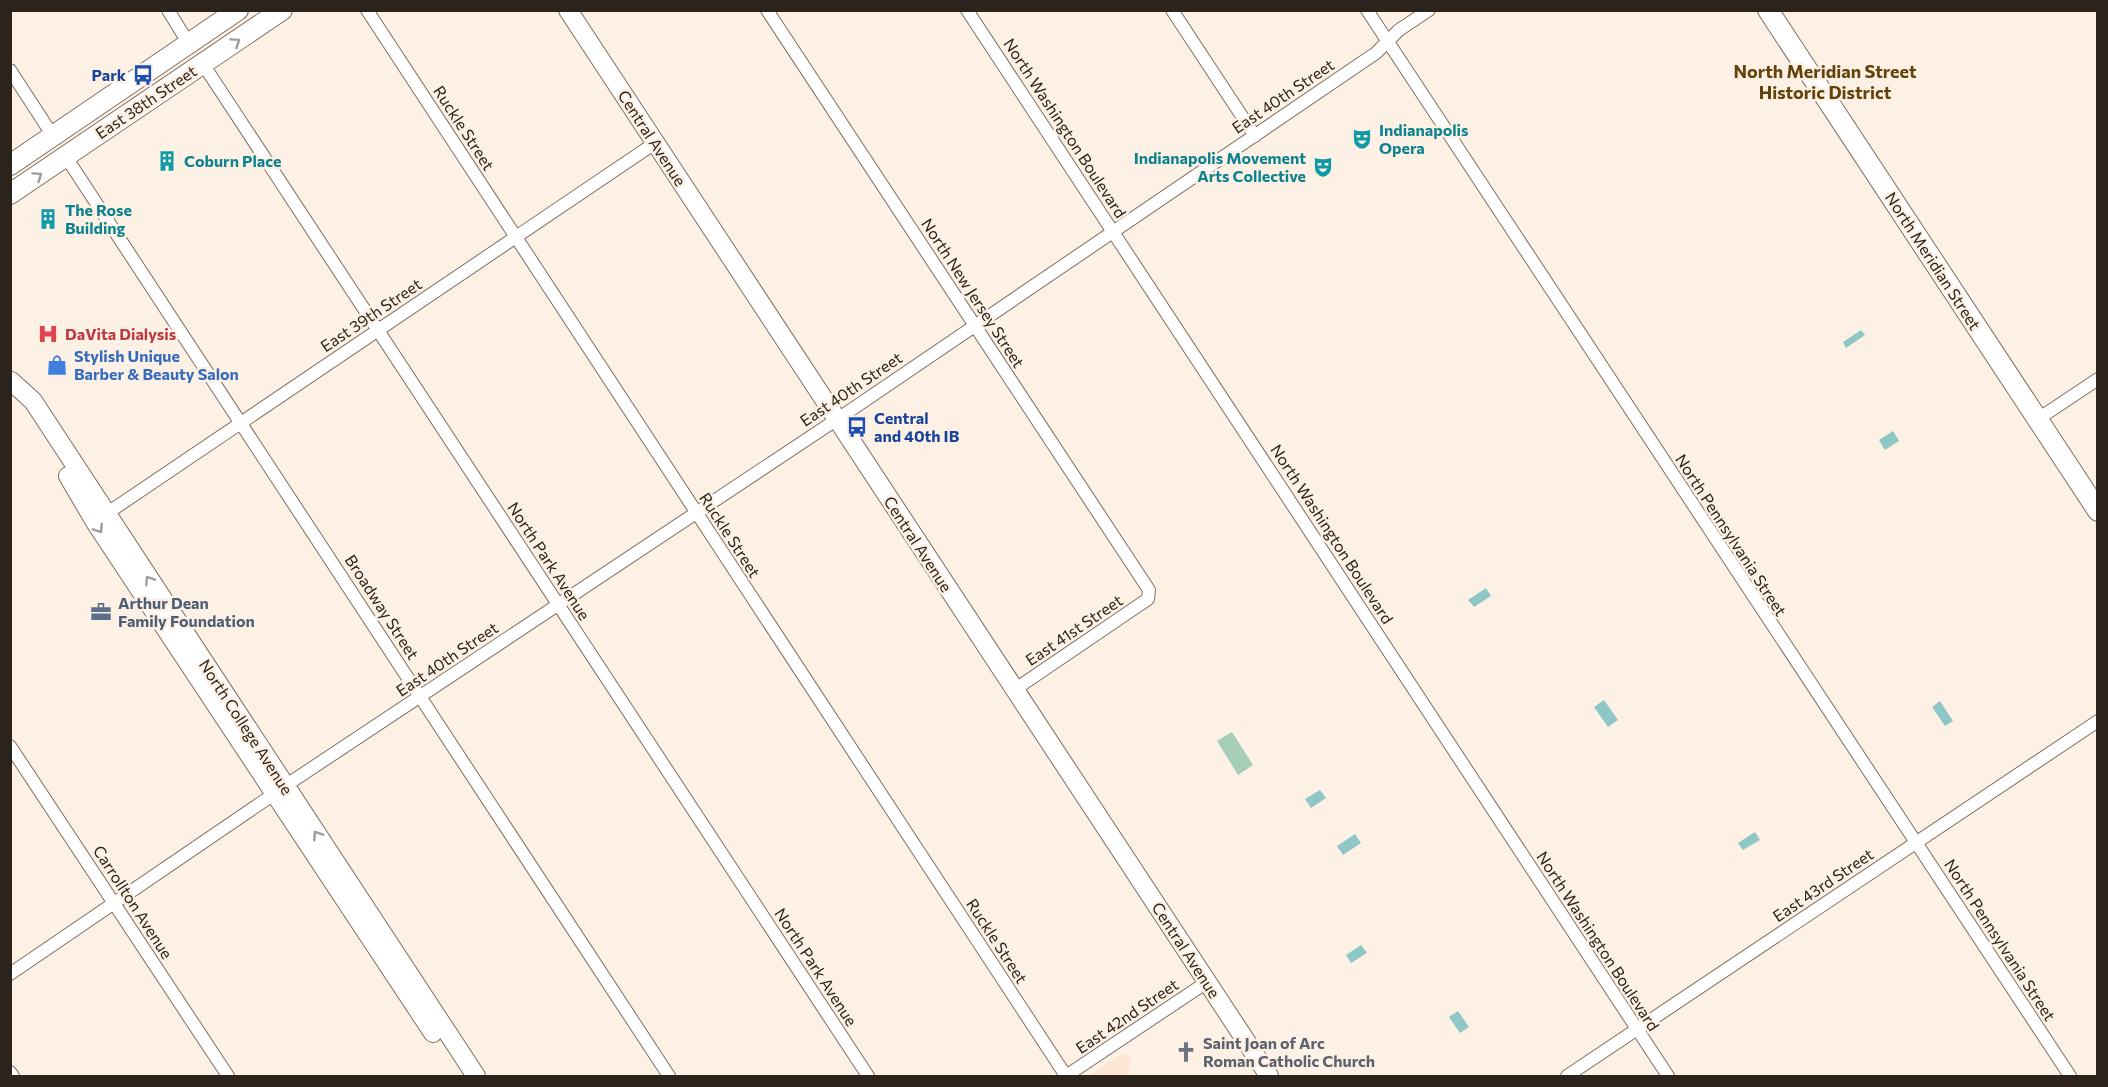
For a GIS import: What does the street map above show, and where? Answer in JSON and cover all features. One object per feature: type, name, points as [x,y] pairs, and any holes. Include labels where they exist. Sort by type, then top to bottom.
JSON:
[{"type":"main road","name":"East 38th Street","points":[[10,165],[238,10]]},
{"type":"main road","name":"East 38th Street","points":[[10,194],[282,10]]},
{"type":"main road","name":"Central Avenue","points":[[568,10],[1269,1077]]},
{"type":"main road","name":"North Meridian Street","points":[[1768,10],[2097,511]]},
{"type":"main road","name":"North College Avenue","points":[[11,380],[33,401],[462,1077]]},
{"type":"main road","name":"North College Avenue","points":[[11,380],[24,408],[67,474],[94,522],[476,1077]]},
{"type":"street","points":[[168,10],[189,44]]},
{"type":"street","name":"Ruckle Street","points":[[367,10],[1066,1076]]},
{"type":"street","name":"North New Jersey Street","points":[[767,10],[1149,590],[1150,595]]},
{"type":"street","name":"North Washington Boulevard","points":[[968,10],[1668,1077]]},
{"type":"street","points":[[1172,10],[1255,136]]},
{"type":"street","name":"North Pennsylvania Street","points":[[1367,10],[2070,1077]]},
{"type":"street","name":"East 40th Street","points":[[10,974],[279,790],[837,420],[1255,136],[1388,42],[1399,30],[1429,10]]},
{"type":"street","name":"North Park Avenue","points":[[203,64],[868,1077]]},
{"type":"street","points":[[10,70],[53,136]]},
{"type":"street","name":"East 39th Street","points":[[106,514],[655,143]]},
{"type":"street","name":"Broadway Street","points":[[66,157],[242,422],[669,1077]]},
{"type":"street","points":[[2038,420],[2097,379]]},
{"type":"street","name":"East 41st Street","points":[[1014,690],[1148,599],[1150,595]]},
{"type":"street","name":"East 43rd Street","points":[[1567,1077],[2097,721]]},
{"type":"street","name":"Carrollton Avenue","points":[[10,746],[228,1077]]},
{"type":"street","name":"East 42nd Street","points":[[1066,1076],[1207,982]]},
{"type":"street","points":[[10,1072],[13,1077]]},
{"type":"shaded area","points":[[1126,1052],[1132,1062],[1128,1065],[1131,1071],[1126,1076],[1088,1076]]},
{"type":"green space","points":[[1232,732],[1253,765],[1238,775],[1217,741]]},
{"type":"water","points":[[1861,330],[1865,335],[1846,348],[1843,342]]},
{"type":"water","points":[[1893,431],[1899,441],[1885,450],[1879,440]]},
{"type":"water","points":[[1486,588],[1491,596],[1474,607],[1468,600]]},
{"type":"water","points":[[1604,700],[1618,720],[1608,727],[1594,707]]},
{"type":"water","points":[[1940,701],[1953,721],[1945,726],[1932,707]]},
{"type":"water","points":[[1320,790],[1326,798],[1311,808],[1305,799]]},
{"type":"water","points":[[1755,832],[1760,840],[1743,850],[1738,843]]},
{"type":"water","points":[[1355,834],[1361,843],[1343,855],[1337,846]]},
{"type":"water","points":[[1361,945],[1367,953],[1351,963],[1346,955]]},
{"type":"water","points":[[1458,1011],[1469,1027],[1460,1033],[1449,1017]]},
{"type":"place","name":"Park","points":[[143,75]]},
{"type":"place","name":"Indianapolis Opera","points":[[1362,139]]},
{"type":"place","name":"Coburn Place","points":[[167,161]]},
{"type":"place","name":"Indianapolis Movement Arts Collective","points":[[1323,167]]},
{"type":"place","name":"The Rose Building","points":[[48,219]]},
{"type":"place","name":"DaVita Dialysis","points":[[48,334]]},
{"type":"place","name":"Stylish Unique Barber & Beauty Salon","points":[[57,365]]},
{"type":"place","name":"Central and 40th IB","points":[[857,427]]},
{"type":"place","name":"Arthur Dean Family Foundation","points":[[101,612]]},
{"type":"place","name":"Saint Joan of Arc Roman Catholic Church","points":[[1186,1052]]},
{"type":"district","name":"North Meridian Street Historic District","points":[[1825,82]]}]
